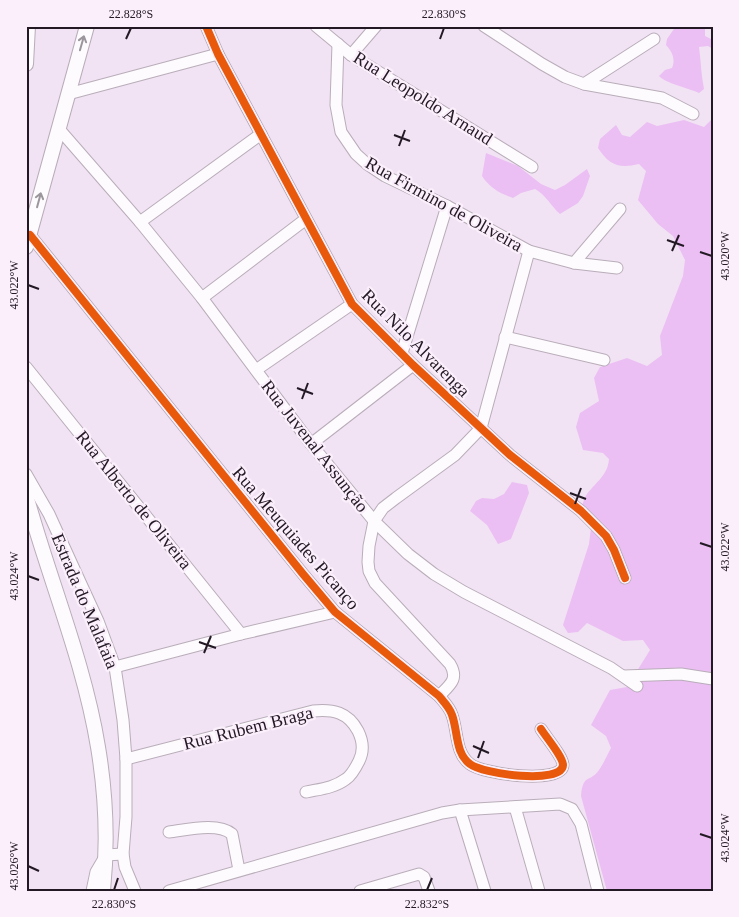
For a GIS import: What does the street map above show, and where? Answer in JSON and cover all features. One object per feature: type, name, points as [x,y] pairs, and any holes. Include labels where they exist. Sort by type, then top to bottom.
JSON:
[{"type":"main road","points":[[26,64],[28,26]]},
{"type":"main road","points":[[28,241],[87,26]]},
{"type":"main road","points":[[26,494],[30,516],[71,639],[92,718],[104,793],[106,855],[104,891]]},
{"type":"street","name":"Rua Nilo Alvarenga","points":[[206,26],[218,54],[352,304],[413,365],[510,455],[582,511],[606,536],[614,550],[625,578]]},
{"type":"street","name":"Rua Leopoldo Arnaud","points":[[316,26],[352,55],[532,167]]},
{"type":"street","points":[[352,55],[376,26]]},
{"type":"street","points":[[484,26],[565,77],[584,84],[662,98],[693,114]]},
{"type":"street","points":[[584,84],[654,39]]},
{"type":"street","name":"Rua Firmino de Oliveira","points":[[338,44],[336,105],[341,132],[356,154],[367,164],[385,176],[447,206],[529,251],[574,263],[617,268]]},
{"type":"street","points":[[68,94],[218,54]]},
{"type":"street","name":"Rua Juvenal Assunção","points":[[59,129],[140,222],[202,298],[311,444],[374,521],[408,554],[434,574],[464,592],[624,676],[638,686]]},
{"type":"street","points":[[140,222],[261,134]]},
{"type":"street","points":[[402,353],[447,206]]},
{"type":"street","points":[[574,263],[620,209]]},
{"type":"street","points":[[202,298],[306,219]]},
{"type":"street","name":"Rua Meuquiades Picanço","points":[[28,241],[335,612],[439,696],[452,713],[460,752],[466,761],[473,767],[491,773],[512,776],[550,775],[561,771],[563,766],[562,760],[541,729]]},
{"type":"street","points":[[439,696],[450,684],[455,671],[375,583],[369,572],[369,546],[374,521],[384,508],[396,498],[455,455],[481,428],[529,251]]},
{"type":"street","points":[[256,370],[352,304]]},
{"type":"street","points":[[505,338],[604,360]]},
{"type":"street","points":[[311,444],[413,365]]},
{"type":"street","name":"Rua Alberto de Oliveira","points":[[26,367],[241,634]]},
{"type":"street","name":"Estrada do Malafaia","points":[[26,474],[49,514],[98,621],[115,667],[123,720],[126,759],[126,817],[123,854],[134,891]]},
{"type":"street","points":[[115,667],[335,612]]},
{"type":"street","points":[[624,676],[681,674],[713,679]]},
{"type":"street","name":"Rua Rubem Braga","points":[[126,759],[313,711],[335,712],[345,716],[353,722],[362,739],[362,754],[356,767],[348,778],[333,786],[306,792]]},
{"type":"street","points":[[169,891],[442,813],[460,810],[560,804],[567,806],[576,814],[581,824],[598,891]]},
{"type":"street","points":[[515,807],[539,891]]},
{"type":"street","points":[[460,810],[486,891]]},
{"type":"street","points":[[169,832],[214,827],[228,830],[232,834],[239,870]]},
{"type":"street","points":[[92,891],[96,872],[106,855],[123,854]]},
{"type":"street","points":[[360,891],[419,874],[424,877],[429,891]]},
{"type":"shaded area","points":[[676,26],[705,26],[705,36],[713,40],[713,49],[708,46],[699,47],[704,89],[699,93],[671,83],[659,76],[665,70],[672,68],[673,56],[666,45],[667,39]]},
{"type":"shaded area","points":[[713,118],[713,891],[607,891],[581,796],[583,784],[596,774],[611,748],[606,736],[591,725],[610,690],[627,687],[650,650],[643,640],[623,641],[587,623],[578,632],[568,633],[563,625],[589,544],[592,520],[582,504],[587,494],[604,474],[609,459],[603,453],[583,450],[576,427],[580,413],[599,401],[594,378],[600,367],[627,358],[647,366],[662,355],[660,336],[683,276],[685,260],[673,236],[658,224],[638,200],[646,171],[639,164],[620,166],[615,164],[606,158],[598,148],[600,139],[616,125],[622,135],[630,137],[647,122],[657,126],[684,120],[704,127]]},
{"type":"shaded area","points":[[486,153],[518,166],[541,184],[555,190],[587,169],[590,176],[583,196],[578,203],[560,214],[535,189],[521,193],[513,198],[492,187],[482,176]]},
{"type":"shaded area","points":[[512,482],[527,485],[529,493],[511,539],[498,544],[487,525],[470,511],[476,501],[482,498],[494,499],[504,494]]},
{"type":"cycle path","points":[[206,26],[218,54],[352,304],[413,365],[510,455],[581,511],[606,536],[614,550],[625,578]]},
{"type":"cycle path","points":[[30,235],[335,612],[439,696],[445,703],[454,721],[459,748],[470,764],[489,771],[521,776],[550,775],[559,771],[563,765],[562,761],[541,729]]}]
